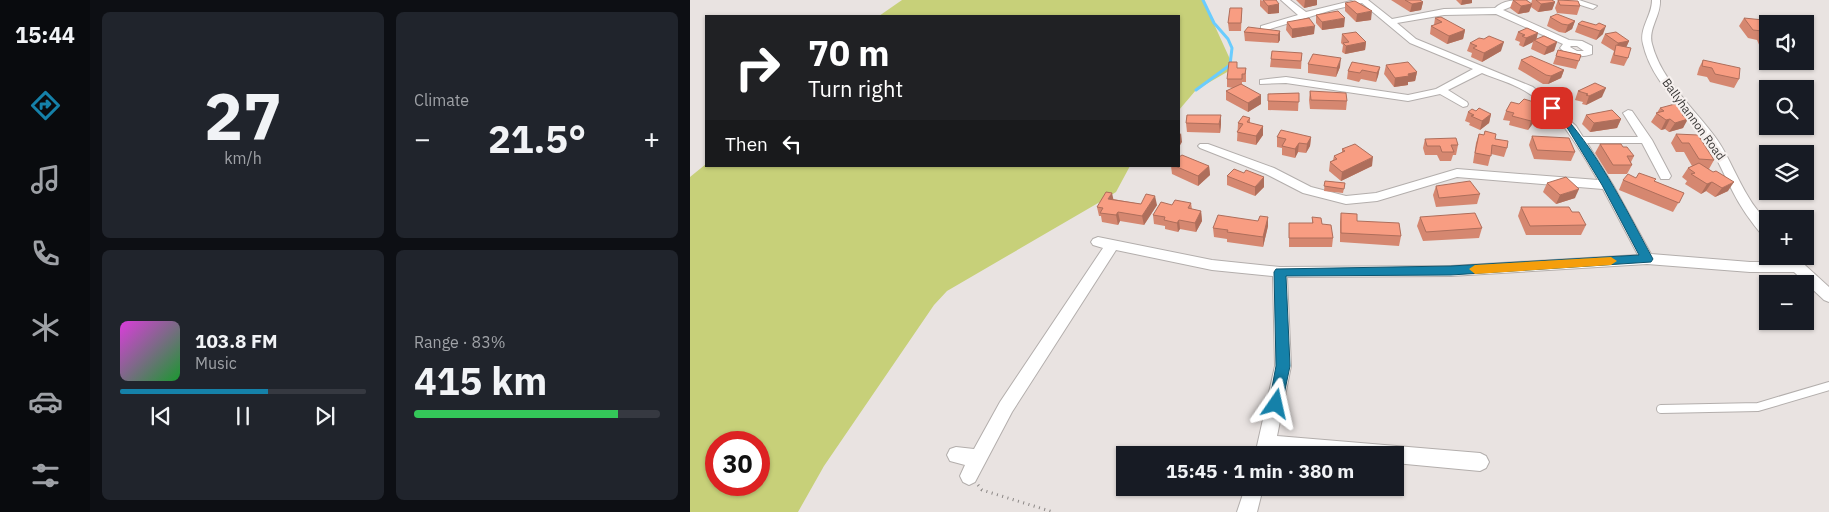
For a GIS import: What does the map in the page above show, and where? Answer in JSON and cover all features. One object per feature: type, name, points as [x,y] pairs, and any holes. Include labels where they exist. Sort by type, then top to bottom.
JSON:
[{"type":"street","points":[[1286,0],[1305,16]]},
{"type":"street","points":[[1264,28],[1364,0],[1413,42],[1528,89],[1552,108],[1572,128],[1607,185],[1647,259]]},
{"type":"street","points":[[1493,0],[1500,8],[1568,43]]},
{"type":"street","points":[[1390,22],[1444,12],[1500,8],[1524,0]]},
{"type":"street","points":[[1569,0],[1593,6]]},
{"type":"street","name":"Ballyhannon Road","points":[[1656,0],[1656,11],[1646,34],[1658,68],[1673,93],[1715,145],[1740,193],[1759,220]]},
{"type":"street","points":[[1264,82],[1286,80],[1408,98],[1441,90],[1480,70]]},
{"type":"street","points":[[1441,90],[1463,104]]},
{"type":"street","points":[[1628,113],[1646,140],[1665,176]]},
{"type":"street","points":[[1578,140],[1646,140]]},
{"type":"street","points":[[1204,146],[1270,171],[1307,190],[1346,200],[1377,197],[1429,180],[1458,173],[1607,185]]},
{"type":"street","points":[[969,476],[1006,407],[1105,244],[1212,265],[1280,272],[1451,271],[1647,259],[1750,267],[1798,267],[1829,296]]},
{"type":"street","points":[[1267,446],[1283,366],[1280,272]]},
{"type":"street","points":[[956,455],[977,458]]},
{"type":"street","points":[[1404,457],[1480,462]]},
{"type":"street","points":[[1247,512],[1252,496]]},
{"type":"lane","points":[[1661,409],[1758,407],[1829,386]]},
{"type":"path","points":[[969,476],[982,490],[1053,512]]},
{"type":"green space","points":[[902,0],[1203,0],[1234,68],[1196,90],[1180,109],[1180,15],[880,15]]},
{"type":"green space","points":[[705,165],[705,167],[1129,167],[1116,192],[947,291],[934,305],[824,466],[798,512],[690,512],[690,177]]},
{"type":"building","points":[[1263,0],[1276,0],[1279,4],[1268,6]]},
{"type":"building","points":[[1405,0],[1420,0],[1423,2],[1412,4]]},
{"type":"building","points":[[1513,0],[1526,0],[1532,4],[1521,6]]},
{"type":"building","points":[[1536,0],[1552,0],[1555,2],[1541,4]]},
{"type":"building","points":[[1558,0],[1578,1],[1580,6],[1560,5]]},
{"type":"building","points":[[1355,1],[1372,11],[1357,14],[1345,3]]},
{"type":"building","points":[[1230,8],[1242,8],[1241,23],[1228,23]]},
{"type":"building","points":[[1338,11],[1345,18],[1322,22],[1316,15]]},
{"type":"building","points":[[1557,14],[1575,21],[1568,25],[1562,24],[1550,17]]},
{"type":"building","points":[[1441,17],[1465,30],[1449,36],[1431,26],[1442,22],[1435,18]]},
{"type":"building","points":[[1309,18],[1315,26],[1292,29],[1287,22]]},
{"type":"building","points":[[1744,18],[1759,20],[1759,31],[1753,30]]},
{"type":"building","points":[[1582,21],[1596,25],[1599,23],[1606,26],[1600,31],[1578,24]]},
{"type":"building","points":[[1248,27],[1280,31],[1278,35],[1244,32]]},
{"type":"building","points":[[1527,28],[1538,33],[1526,38],[1522,36],[1525,35],[1518,32]]},
{"type":"building","points":[[1356,32],[1366,42],[1346,46],[1343,43],[1349,42],[1342,34]]},
{"type":"building","points":[[1616,32],[1629,41],[1618,43],[1605,34]]},
{"type":"building","points":[[1489,36],[1504,42],[1484,53],[1473,48],[1477,46],[1470,43],[1479,38],[1484,39]]},
{"type":"building","points":[[1544,36],[1557,42],[1547,47],[1534,40]]},
{"type":"building","points":[[1616,45],[1631,48],[1628,58],[1614,55]]},
{"type":"building","points":[[1558,50],[1581,55],[1579,61],[1556,56]]},
{"type":"building","points":[[1272,51],[1302,53],[1301,61],[1271,59]]},
{"type":"building","points":[[1313,54],[1341,58],[1337,68],[1308,64]]},
{"type":"building","points":[[1531,56],[1564,70],[1551,76],[1546,75],[1521,60]]},
{"type":"building","points":[[1703,60],[1740,68],[1739,79],[1715,74],[1712,68],[1702,66]]},
{"type":"building","points":[[1229,62],[1237,62],[1237,68],[1246,68],[1245,74],[1242,74],[1242,79],[1227,79]]},
{"type":"building","points":[[1352,62],[1380,67],[1377,73],[1362,70],[1360,73],[1348,71]]},
{"type":"building","points":[[1408,62],[1417,72],[1408,74],[1409,76],[1395,78],[1386,65]]},
{"type":"building","points":[[1595,83],[1606,88],[1589,96],[1578,91]]},
{"type":"building","points":[[1241,84],[1261,95],[1248,103],[1226,91]]},
{"type":"building","points":[[1310,91],[1346,93],[1347,101],[1311,100]]},
{"type":"building","points":[[1299,93],[1299,102],[1268,101],[1268,94]]},
{"type":"building","points":[[1524,99],[1544,105],[1531,121],[1512,116],[1514,113],[1506,111],[1511,102],[1519,104]]},
{"type":"building","points":[[1675,104],[1689,113],[1682,115],[1688,119],[1675,123],[1670,119],[1666,120],[1656,113],[1664,111],[1660,108]]},
{"type":"building","points":[[1479,108],[1491,114],[1482,121],[1471,116],[1474,115],[1468,112],[1472,109],[1476,111]]},
{"type":"building","points":[[1612,110],[1621,119],[1594,123],[1586,115]]},
{"type":"building","points":[[1187,115],[1221,115],[1219,124],[1186,123]]},
{"type":"building","points":[[1243,116],[1250,118],[1247,122],[1263,126],[1256,136],[1237,132],[1243,124],[1238,123]]},
{"type":"building","points":[[1281,130],[1311,137],[1307,144],[1299,143],[1295,149],[1282,146],[1286,139],[1277,137]]},
{"type":"building","points":[[1485,131],[1496,134],[1495,139],[1508,141],[1507,148],[1492,145],[1491,156],[1475,153],[1479,134],[1484,135]]},
{"type":"building","points":[[1676,134],[1698,135],[1714,160],[1699,159],[1689,143],[1682,143]]},
{"type":"building","points":[[1532,136],[1569,138],[1575,152],[1537,150]]},
{"type":"building","points":[[1456,138],[1458,145],[1451,145],[1454,152],[1442,152],[1440,146],[1427,146],[1425,139]]},
{"type":"building","points":[[1355,144],[1373,157],[1342,172],[1330,162],[1337,159],[1334,156],[1345,151],[1342,149]]},
{"type":"building","points":[[1600,144],[1621,144],[1623,147],[1627,147],[1634,156],[1627,156],[1632,165],[1613,165]]},
{"type":"building","points":[[1182,155],[1209,166],[1198,176],[1177,167],[1180,167],[1180,156]]},
{"type":"building","points":[[1699,163],[1734,182],[1722,188],[1712,182],[1707,184],[1691,174],[1695,173],[1688,168]]},
{"type":"building","points":[[1234,169],[1244,173],[1246,170],[1264,177],[1255,187],[1227,176]]},
{"type":"building","points":[[1639,173],[1684,193],[1679,203],[1623,180],[1628,174],[1636,178]]},
{"type":"building","points":[[1566,177],[1579,189],[1560,195],[1547,183]]},
{"type":"building","points":[[1325,181],[1345,183],[1344,189],[1324,186]]},
{"type":"building","points":[[1470,181],[1480,194],[1439,198],[1436,186]]},
{"type":"building","points":[[1106,192],[1112,193],[1108,199],[1141,204],[1146,194],[1155,196],[1142,216],[1118,212],[1116,215],[1100,213],[1103,208],[1097,207]]},
{"type":"building","points":[[1175,200],[1191,203],[1188,208],[1201,211],[1195,223],[1179,220],[1177,223],[1164,220],[1165,217],[1153,215],[1161,202],[1172,205]]},
{"type":"building","points":[[1521,207],[1569,207],[1572,212],[1579,212],[1586,225],[1530,226]]},
{"type":"building","points":[[1341,213],[1357,214],[1357,221],[1399,223],[1401,236],[1341,233]]},
{"type":"building","points":[[1475,213],[1482,228],[1426,232],[1420,217]]},
{"type":"building","points":[[1218,215],[1258,221],[1260,216],[1268,217],[1263,237],[1213,228]]},
{"type":"building","points":[[1312,217],[1321,218],[1322,224],[1331,225],[1333,238],[1289,238],[1289,223],[1313,223]]},
{"type":"waterway","points":[[1196,90],[1230,65],[1232,48],[1228,39],[1214,23],[1203,0]]},
{"type":"slow traffic","points":[[1475,269],[1611,261]]},
{"type":"route","points":[[1276,404],[1283,366],[1280,272],[1451,271],[1647,259],[1607,185],[1572,128],[1552,108]]}]
